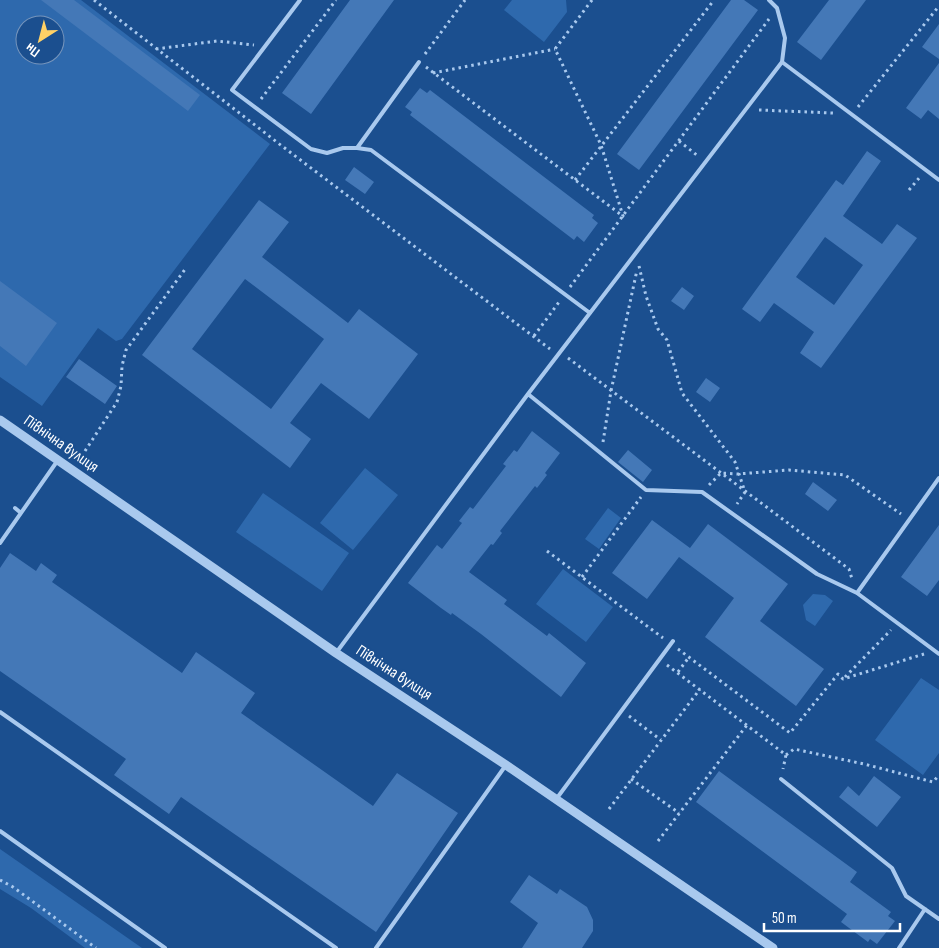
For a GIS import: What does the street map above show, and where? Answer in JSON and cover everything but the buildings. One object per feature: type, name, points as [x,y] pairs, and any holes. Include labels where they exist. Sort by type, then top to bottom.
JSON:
[{"type":"street","name":"Північна вулиця","points":[[0,420],[336,653],[506,765],[773,948]]},
{"type":"lane","points":[[300,0],[232,90],[311,149],[327,153],[343,148],[371,150],[590,313]]},
{"type":"lane","points":[[336,653],[528,394],[782,62],[785,38],[777,8],[769,0]]},
{"type":"lane","points":[[357,148],[419,62]]},
{"type":"lane","points":[[782,62],[939,180]]},
{"type":"lane","points":[[528,394],[646,490],[702,492],[817,574],[857,594],[939,654]]},
{"type":"lane","points":[[0,543],[58,460]]},
{"type":"lane","points":[[857,594],[939,478]]},
{"type":"lane","points":[[15,508],[21,513]]},
{"type":"lane","points":[[555,800],[673,641]]},
{"type":"lane","points":[[0,712],[336,948]]},
{"type":"lane","points":[[376,948],[506,765]]},
{"type":"lane","points":[[781,779],[892,868],[906,896],[939,919]]},
{"type":"lane","points":[[0,831],[165,948]]},
{"type":"lane","points":[[899,948],[925,909]]},
{"type":"path","points":[[94,0],[558,355],[567,358],[612,391],[849,569],[857,594]]},
{"type":"path","points":[[255,107],[336,0]]},
{"type":"path","points":[[465,0],[419,62],[624,217]]},
{"type":"path","points":[[433,73],[555,49],[592,0]]},
{"type":"path","points":[[575,180],[714,0]]},
{"type":"path","points":[[756,110],[852,114],[939,6]]},
{"type":"path","points":[[534,336],[777,8]]},
{"type":"path","points":[[156,48],[217,41],[264,47]]},
{"type":"path","points":[[555,49],[602,145],[624,217]]},
{"type":"path","points":[[910,190],[925,170]]},
{"type":"path","points":[[601,454],[638,264],[646,296],[658,329],[667,340],[682,392],[735,462],[745,492]]},
{"type":"path","points":[[86,451],[117,402],[126,350],[186,268]]},
{"type":"path","points":[[702,492],[721,473],[738,474],[789,470],[845,475],[909,520]]},
{"type":"path","points":[[582,578],[646,490]]},
{"type":"path","points":[[732,513],[745,492]]},
{"type":"path","points":[[843,678],[891,630],[898,634]]},
{"type":"path","points":[[843,678],[928,653],[920,648]]},
{"type":"path","points":[[678,672],[689,657]]},
{"type":"path","points":[[660,659],[786,755]]},
{"type":"path","points":[[790,733],[838,674],[843,678]]},
{"type":"path","points":[[608,809],[700,689]]},
{"type":"path","points":[[622,710],[660,740]]},
{"type":"path","points":[[658,842],[747,725]]},
{"type":"path","points":[[781,779],[786,755],[794,749],[864,764],[933,782],[939,775]]},
{"type":"path","points":[[631,779],[679,814]]},
{"type":"path","points":[[0,880],[13,887],[96,948]]},
{"type":"shaded area","points":[[0,0],[81,0],[270,144],[122,339],[116,341],[98,328],[42,406],[0,377]]},
{"type":"shaded area","points":[[512,0],[566,0],[567,12],[544,42],[504,10]]},
{"type":"shaded area","points":[[365,468],[398,495],[353,550],[320,523]]},
{"type":"shaded area","points":[[263,493],[349,553],[322,591],[236,532]]},
{"type":"shaded area","points":[[608,508],[621,518],[599,549],[585,539]]},
{"type":"shaded area","points":[[563,569],[613,607],[586,642],[536,604]]},
{"type":"shaded area","points":[[813,594],[825,595],[833,601],[815,626],[806,620],[803,605]]},
{"type":"shaded area","points":[[921,678],[939,690],[939,753],[923,775],[875,740]]},
{"type":"shaded area","points":[[0,849],[142,948],[85,948],[31,908],[0,889]]}]
